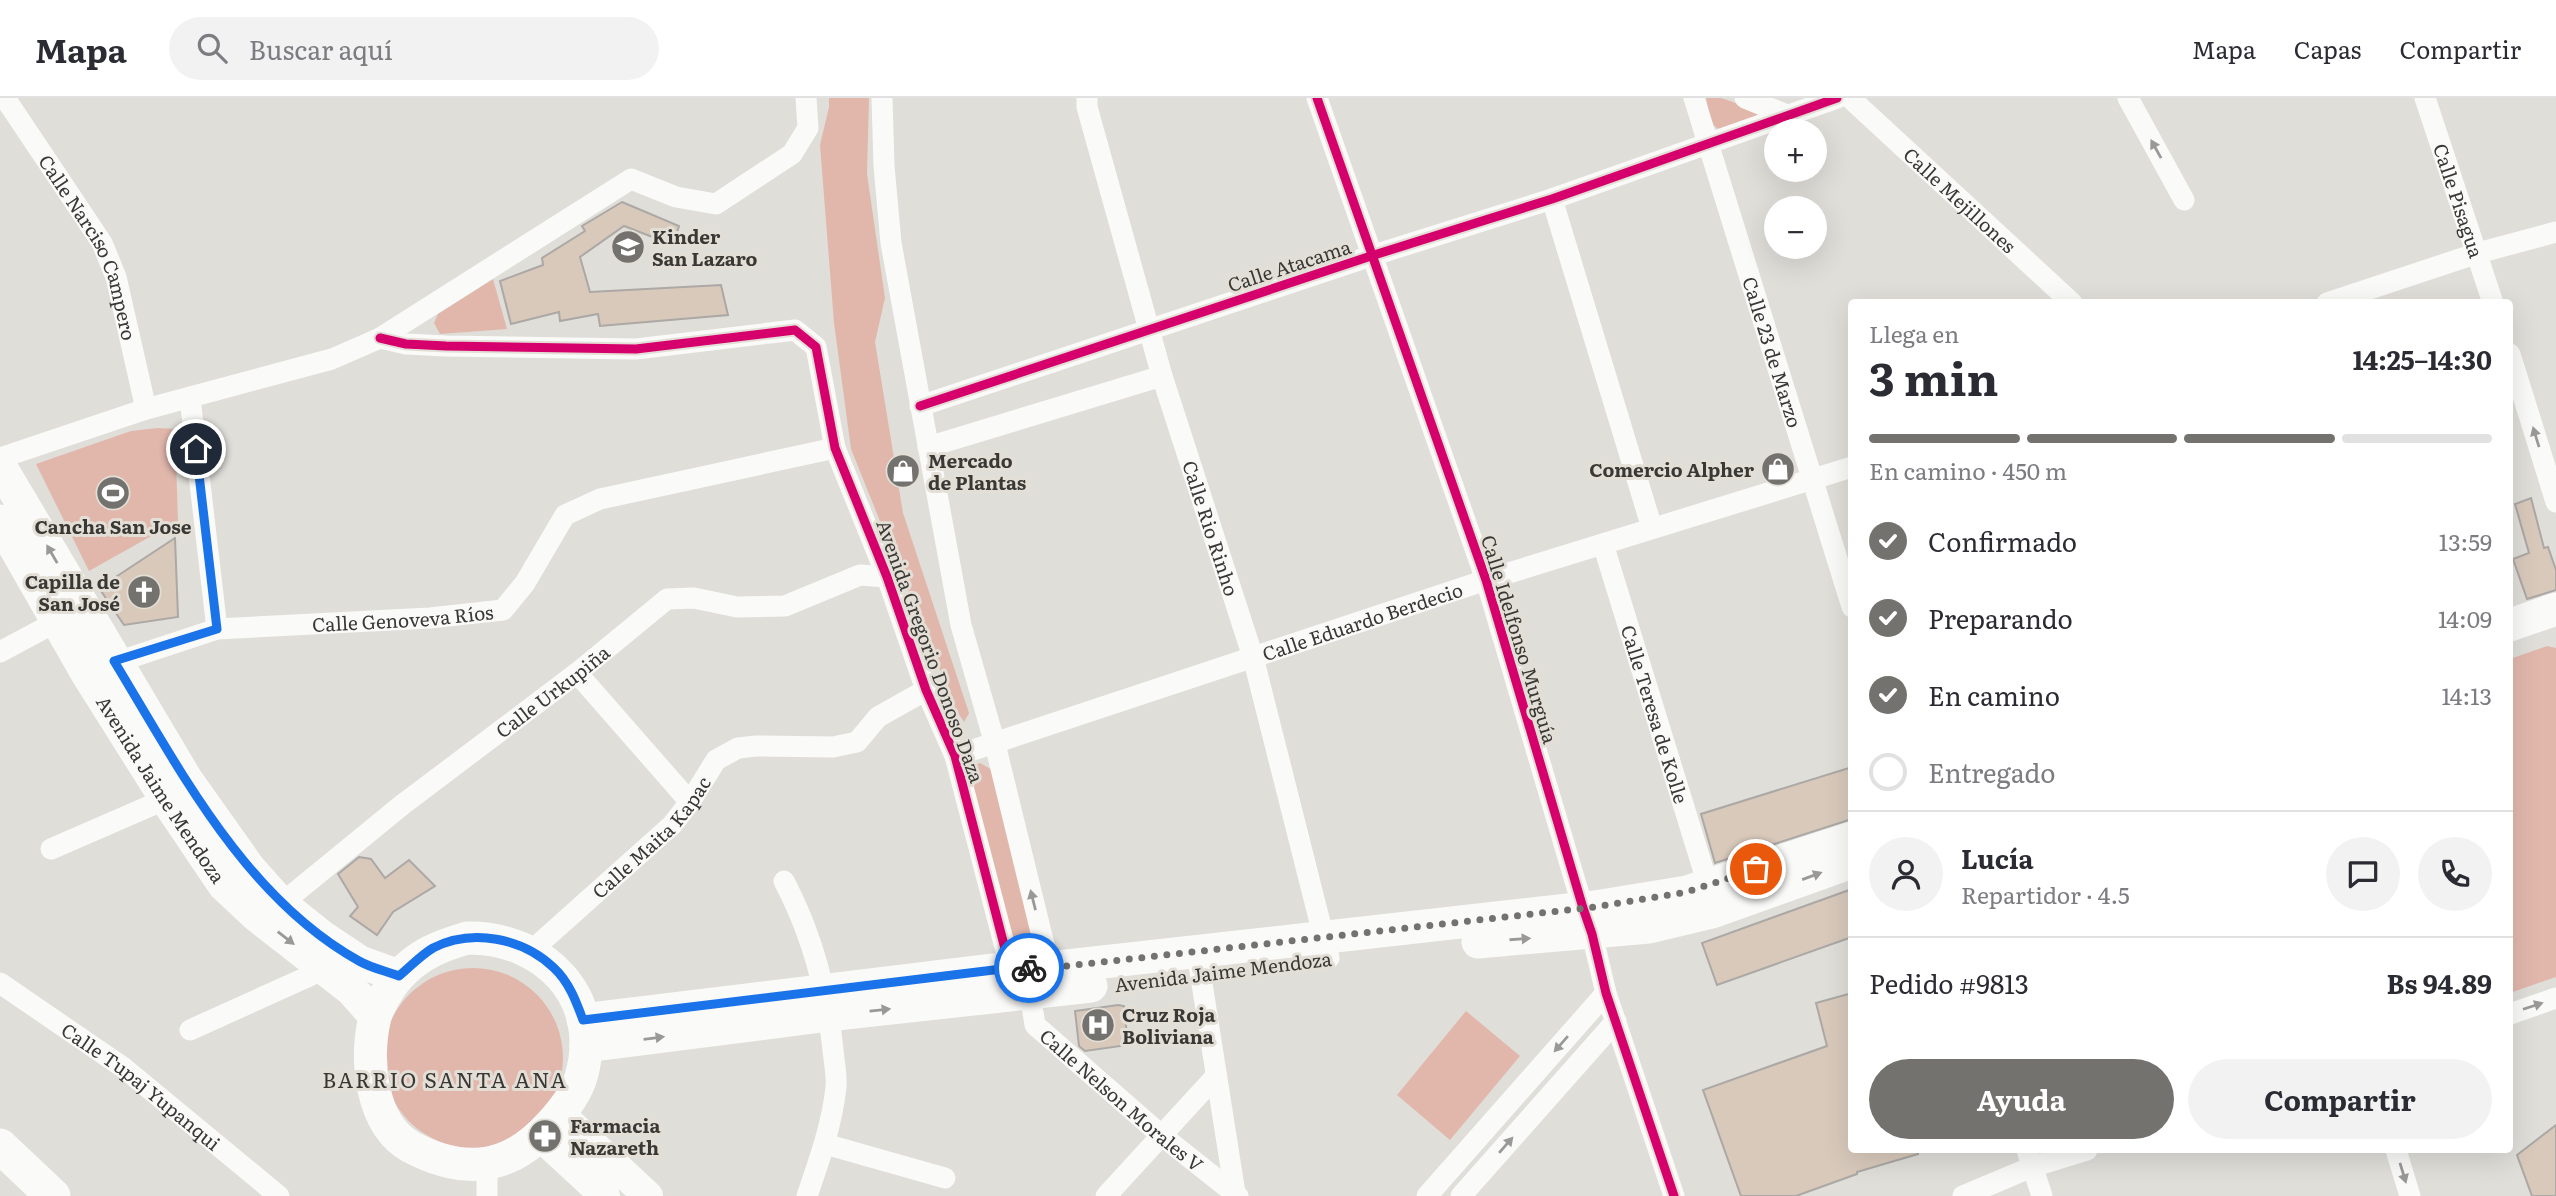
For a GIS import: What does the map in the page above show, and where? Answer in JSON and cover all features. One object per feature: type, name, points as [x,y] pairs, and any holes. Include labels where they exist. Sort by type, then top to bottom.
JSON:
[{"type":"highway","points":[[0,1146],[53,1196]]},
{"type":"main road","name":"Avenida Jaime Mendoza","points":[[0,466],[101,668],[176,789],[224,885],[321,936],[360,962],[399,976]]},
{"type":"main road","name":"Avenida Jaime Mendoza","points":[[0,521],[56,622],[101,668]]},
{"type":"main road","points":[[2513,624],[2556,609]]},
{"type":"main road","points":[[2513,645],[2556,630]]},
{"type":"main road","name":"Avenida Jaime Mendoza","points":[[585,1033],[827,1003],[1032,983],[1587,921],[1687,892],[1848,839]]},
{"type":"main road","name":"Avenida Jaime Mendoza","points":[[1587,921],[1649,927],[1712,912],[1848,863]]},
{"type":"main road","name":"Avenida Jaime Mendoza","points":[[268,910],[326,969],[352,990],[375,1016]]},
{"type":"main road","points":[[467,938],[489,938],[511,942],[531,951],[555,969],[572,992],[585,1033],[580,1079],[550,1125],[487,1180],[469,1165],[425,1154],[399,1140],[385,1121],[376,1099],[370,1062],[375,1016],[399,976],[433,948],[467,938]]},
{"type":"main road","points":[[550,1125],[605,1196]]},
{"type":"main road","points":[[550,1125],[648,1196]]},
{"type":"street","name":"Calle Narciso Campero","points":[[5,98],[102,243],[116,277],[146,409]]},
{"type":"street","points":[[0,458],[146,409],[332,359],[380,338],[631,179],[676,197],[716,204],[792,154],[808,128],[806,98]]},
{"type":"street","name":"Avenida Gregorio Donoso Daza","points":[[882,98],[884,166],[891,243],[961,625],[995,744],[1032,983]]},
{"type":"street","name":"Calle Rio Rinho","points":[[1087,98],[1087,107],[1149,330],[1252,657],[1326,949]]},
{"type":"street","name":"Calle Idelfonso Murguía","points":[[1317,98],[1486,580],[1606,993],[1674,1196]]},
{"type":"street","name":"Calle 23 de Marzo","points":[[1694,98],[1848,594]]},
{"type":"street","points":[[1745,98],[1787,115]]},
{"type":"street","points":[[1707,143],[1837,98]]},
{"type":"street","name":"Calle Mejillones","points":[[1850,98],[2068,299]]},
{"type":"street","points":[[2128,98],[2184,200]]},
{"type":"street","name":"Calle Pisagua","points":[[2425,98],[2492,299]]},
{"type":"street","name":"Calle Atacama","points":[[920,406],[1371,256],[1552,199],[1707,143]]},
{"type":"street","points":[[1552,199],[1652,528]]},
{"type":"street","points":[[2339,299],[2478,253],[2556,232]]},
{"type":"street","name":"Avenida Gregorio Donoso Daza","points":[[380,338],[406,344],[446,346],[636,349],[795,330],[816,347],[835,448],[887,577],[926,690],[955,757],[1032,983]]},
{"type":"street","points":[[2513,364],[2556,502]]},
{"type":"street","points":[[928,447],[1163,376]]},
{"type":"street","points":[[190,398],[217,629]]},
{"type":"street","name":"Calle Genoveva Ríos","points":[[101,668],[217,629],[430,618],[503,610],[525,583],[565,516],[588,504],[600,499],[835,448]]},
{"type":"street","name":"Calle Eduardo Berdecio","points":[[955,757],[1486,580],[1848,468]]},
{"type":"street","name":"Calle Teresa de Kolle","points":[[1603,544],[1708,885]]},
{"type":"street","name":"Calle Urkupiña","points":[[268,910],[577,673],[667,599],[694,598],[737,607],[785,606],[860,575],[887,577]]},
{"type":"street","points":[[0,652],[56,622]]},
{"type":"street","points":[[577,673],[690,802]]},
{"type":"street","name":"Calle Maita Kapac","points":[[531,951],[672,825],[716,760],[738,748],[833,747],[857,742],[878,717],[926,690]]},
{"type":"street","points":[[51,849],[176,789]]},
{"type":"street","points":[[784,881],[812,945],[827,1003],[836,1086],[825,1144],[807,1196]]},
{"type":"street","name":"Calle Nelson Morales V","points":[[1198,963],[1236,1194]]},
{"type":"street","points":[[190,1030],[326,969]]},
{"type":"street","name":"Calle Tupaj Yupanqui","points":[[0,982],[124,1068],[279,1196]]},
{"type":"street","name":"Calle Nelson Morales V","points":[[1032,983],[1035,1025],[1161,1135],[1236,1194]]},
{"type":"street","points":[[1427,1196],[1606,993]]},
{"type":"street","points":[[2513,1013],[2556,998]]},
{"type":"street","points":[[1461,1196],[1616,1021]]},
{"type":"street","points":[[1106,1196],[1216,1076]]},
{"type":"street","points":[[825,1144],[945,1178]]},
{"type":"street","points":[[1964,1196],[2029,1158],[2065,1153]]},
{"type":"street","points":[[2397,1153],[2410,1196]]},
{"type":"street","points":[[2029,1158],[2042,1196]]},
{"type":"shaded area","points":[[829,98],[869,98],[867,174],[885,298],[875,342],[903,513],[969,713],[964,722],[956,710],[851,449],[834,323],[820,145]]},
{"type":"shaded area","points":[[1706,98],[1721,98],[1765,113],[1718,129],[1711,123]]},
{"type":"shaded area","points":[[493,279],[507,329],[440,334],[434,323],[438,314]]},
{"type":"shaded area","name":"Cancha San Jose","points":[[175,429],[178,521],[89,571],[36,464],[131,431]]},
{"type":"shaded area","points":[[2547,646],[2556,648],[2556,977],[2513,992],[2513,658]]},
{"type":"shaded area","points":[[980,763],[994,771],[1034,939],[1024,947],[1011,945],[968,774],[971,766]]},
{"type":"shaded area","points":[[473,968],[507,975],[523,983],[536,995],[548,1008],[556,1024],[563,1058],[556,1092],[548,1108],[536,1121],[523,1133],[507,1141],[473,1148],[439,1141],[423,1133],[410,1121],[398,1108],[390,1092],[383,1058],[390,1024],[398,1008],[410,995],[423,983],[439,975]]},
{"type":"shaded area","points":[[1466,1011],[1520,1056],[1450,1140],[1397,1095]]},
{"type":"building","points":[[622,202],[679,226],[673,245],[624,226],[580,257],[590,292],[721,285],[728,315],[600,326],[598,314],[560,321],[559,312],[511,324],[500,281],[543,265],[542,258],[585,231],[582,226]]},
{"type":"building","points":[[2531,498],[2544,548],[2548,547],[2556,570],[2556,590],[2527,599],[2513,559],[2529,553],[2515,504]]},
{"type":"building","points":[[175,538],[178,617],[124,625],[99,588]]},
{"type":"building","points":[[1848,768],[1848,820],[1715,863],[1701,814]]},
{"type":"building","points":[[359,857],[371,859],[385,878],[409,860],[435,886],[393,912],[377,935],[350,916],[358,907],[338,874]]},
{"type":"building","points":[[1848,890],[1848,938],[1717,985],[1702,943]]},
{"type":"building","points":[[1848,994],[1848,1153],[1918,1154],[1857,1172],[1796,1196],[1741,1196],[1703,1090],[1827,1046],[1816,1003]]},
{"type":"building","name":"Cruz Roja Boliviana","points":[[1124,1006],[1128,1045],[1085,1051],[1079,1046],[1075,1011]]},
{"type":"building","points":[[2556,1125],[2556,1196],[2532,1196],[2517,1155]]},
{"type":"cycle path","points":[[1317,98],[1486,580],[1592,934],[1606,993],[1674,1196]]},
{"type":"cycle path","points":[[920,406],[1371,256],[1552,199],[1837,98]]},
{"type":"cycle path","points":[[380,338],[406,344],[446,346],[636,349],[795,330],[816,347],[835,448],[887,577],[926,690],[955,756],[1017,995]]},
{"type":"way so far","points":[[1029,968],[1324,939],[1595,907],[1687,892],[1756,869]]},
{"type":"place","name":"Kinder San Lazaro","points":[[628,247]]},
{"type":"place","name":"Comercio Alpher","points":[[1778,469]]},
{"type":"place","name":"Mercado de Plantas","points":[[903,471]]},
{"type":"place","name":"Cancha San Jose","points":[[113,493]]},
{"type":"place","name":"Capilla de San José","points":[[144,592]]},
{"type":"place","name":"Cruz Roja Boliviana","points":[[1098,1025]]},
{"type":"place","name":"Farmacia Nazareth","points":[[545,1136]]},
{"type":"district","name":"BARRIO SANTA ANA","points":[[445,1078]]},
{"type":"route","points":[[196,449],[217,629],[114,661],[186,779],[249,868],[281,904],[321,936],[360,962],[399,976],[433,948],[467,938],[511,942],[531,951],[555,969],[572,992],[583,1020],[1010,968],[1029,968]]}]
